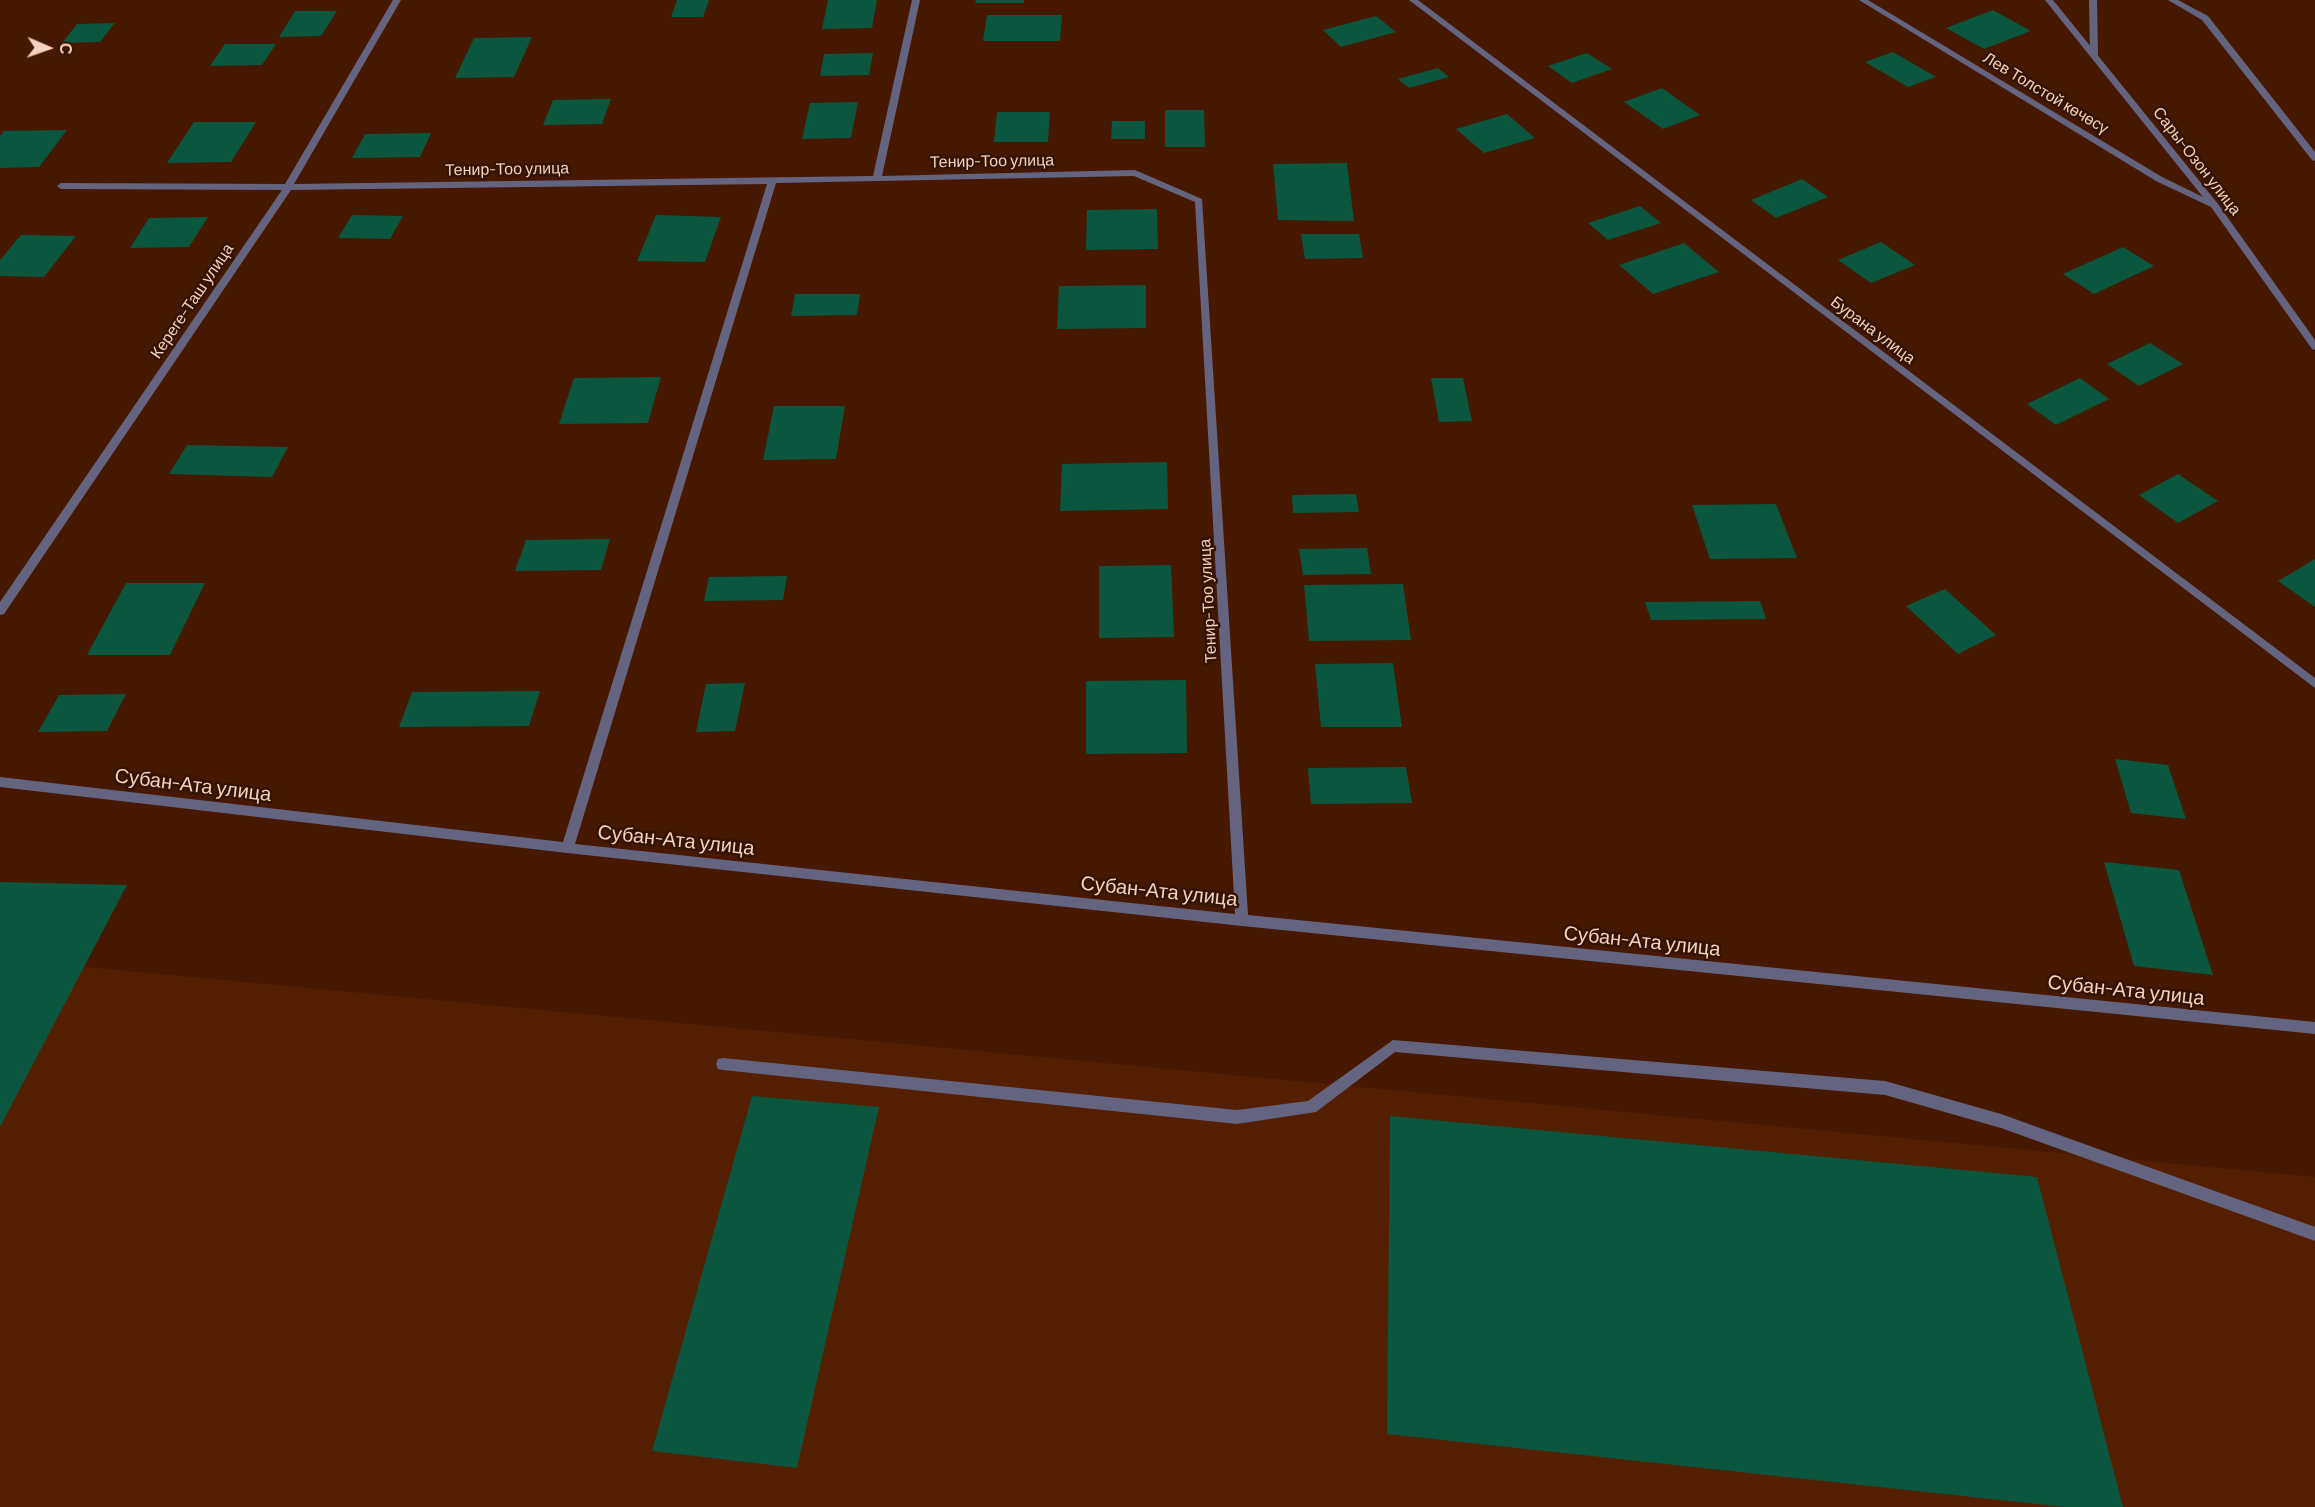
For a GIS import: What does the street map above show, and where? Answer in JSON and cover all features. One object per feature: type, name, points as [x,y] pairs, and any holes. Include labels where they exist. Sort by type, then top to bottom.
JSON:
[{"type":"street","name":"Кереге-Таш улица","points":[[0,611],[288,187],[397,0]]},
{"type":"street","points":[[877,179],[916,0]]},
{"type":"street","name":"Бурана улица","points":[[1413,0],[2315,684]]},
{"type":"street","name":"Лев Толстой көчөсү","points":[[1863,0],[2159,179],[2215,206]]},
{"type":"street","name":"Сары-Озон улица","points":[[2049,0],[2215,206],[2315,347]]},
{"type":"street","points":[[2094,0],[2094,55]]},
{"type":"street","points":[[2172,0],[2205,18],[2315,158]]},
{"type":"street","name":"Тенир-Тоо улица","points":[[61,186],[288,187],[772,181],[1135,173],[1199,201],[1242,920]]},
{"type":"street","points":[[567,848],[772,181]]},
{"type":"street","name":"Субан-Ата улица","points":[[0,782],[567,848],[1242,920],[2315,1028]]},
{"type":"street","points":[[723,1064],[1237,1117],[1311,1107],[1393,1046],[1886,1088],[2001,1121],[2315,1234]]},
{"type":"shaded area","points":[[0,959],[2315,1177],[2315,1507],[0,1507]]},
{"type":"building","points":[[677,0],[709,0],[703,17],[671,17]]},
{"type":"building","points":[[828,0],[877,0],[872,28],[822,29]]},
{"type":"building","points":[[976,0],[1024,0],[1024,3],[975,3]]},
{"type":"building","points":[[1993,10],[2031,31],[1984,49],[1946,28]]},
{"type":"building","points":[[295,11],[337,11],[321,36],[279,37]]},
{"type":"building","points":[[987,15],[1062,15],[1060,41],[983,41]]},
{"type":"building","points":[[1376,16],[1396,32],[1341,47],[1323,30]]},
{"type":"building","points":[[115,23],[100,42],[62,43],[77,24]]},
{"type":"building","points":[[532,37],[514,77],[455,78],[474,38]]},
{"type":"building","points":[[225,44],[276,44],[262,65],[210,66]]},
{"type":"building","points":[[1893,52],[1936,77],[1908,87],[1865,62]]},
{"type":"building","points":[[873,53],[869,75],[820,76],[824,54]]},
{"type":"building","points":[[1587,53],[1612,69],[1572,83],[1548,66]]},
{"type":"building","points":[[1438,68],[1449,77],[1409,88],[1398,79]]},
{"type":"building","points":[[1662,88],[1700,115],[1663,129],[1624,102]]},
{"type":"building","points":[[611,99],[602,124],[543,125],[553,100]]},
{"type":"building","points":[[858,102],[851,138],[802,139],[810,103]]},
{"type":"building","points":[[1165,110],[1204,110],[1205,147],[1165,147]]},
{"type":"building","points":[[997,112],[1050,112],[1048,142],[994,142]]},
{"type":"building","points":[[1507,114],[1535,138],[1484,153],[1456,129]]},
{"type":"building","points":[[1112,121],[1145,121],[1145,139],[1111,139]]},
{"type":"building","points":[[194,122],[256,122],[231,162],[167,163]]},
{"type":"building","points":[[67,130],[39,167],[0,168],[0,136],[4,131]]},
{"type":"building","points":[[431,133],[420,157],[352,158],[365,134]]},
{"type":"building","points":[[1347,163],[1354,221],[1278,220],[1273,164]]},
{"type":"building","points":[[1802,179],[1828,197],[1776,218],[1751,200]]},
{"type":"building","points":[[1640,206],[1661,223],[1608,240],[1588,223]]},
{"type":"building","points":[[1157,209],[1158,249],[1086,250],[1087,210]]},
{"type":"building","points":[[352,215],[403,216],[390,239],[338,238]]},
{"type":"building","points":[[656,215],[721,217],[705,262],[637,261]]},
{"type":"building","points":[[208,217],[189,247],[130,248],[149,218]]},
{"type":"building","points":[[1301,234],[1359,234],[1363,258],[1305,259]]},
{"type":"building","points":[[21,235],[76,236],[44,277],[0,276],[0,260]]},
{"type":"building","points":[[1881,242],[1915,265],[1871,283],[1838,260]]},
{"type":"building","points":[[1684,243],[1719,272],[1653,294],[1619,265]]},
{"type":"building","points":[[2123,247],[2154,266],[2094,294],[2063,274]]},
{"type":"building","points":[[1146,285],[1146,328],[1057,329],[1059,286]]},
{"type":"building","points":[[795,294],[860,294],[857,315],[791,316]]},
{"type":"building","points":[[2150,343],[2183,364],[2139,386],[2107,364]]},
{"type":"building","points":[[661,377],[648,423],[559,424],[574,378]]},
{"type":"building","points":[[1431,378],[1463,378],[1472,421],[1439,422]]},
{"type":"building","points":[[2080,378],[2109,399],[2056,425],[2027,404]]},
{"type":"building","points":[[774,406],[845,406],[836,459],[763,460]]},
{"type":"building","points":[[187,445],[288,447],[272,477],[169,474]]},
{"type":"building","points":[[1167,462],[1168,509],[1060,511],[1062,464]]},
{"type":"building","points":[[2178,474],[2218,501],[2178,523],[2139,495]]},
{"type":"building","points":[[1356,494],[1359,512],[1293,513],[1292,495]]},
{"type":"building","points":[[1776,504],[1797,558],[1710,559],[1692,505]]},
{"type":"building","points":[[610,539],[601,570],[515,571],[526,540]]},
{"type":"building","points":[[1367,548],[1371,574],[1303,575],[1299,549]]},
{"type":"building","points":[[2315,559],[2315,607],[2278,581]]},
{"type":"building","points":[[1171,565],[1174,637],[1099,638],[1099,566]]},
{"type":"building","points":[[787,576],[783,600],[704,601],[709,577]]},
{"type":"building","points":[[126,583],[205,583],[170,655],[87,655]]},
{"type":"building","points":[[1403,584],[1411,640],[1309,641],[1304,585]]},
{"type":"building","points":[[1945,589],[1996,635],[1958,654],[1906,606]]},
{"type":"building","points":[[1760,601],[1766,619],[1651,620],[1645,602]]},
{"type":"building","points":[[1393,663],[1402,727],[1321,727],[1315,664]]},
{"type":"building","points":[[1186,680],[1187,753],[1086,754],[1086,681]]},
{"type":"building","points":[[745,683],[735,731],[696,732],[706,684]]},
{"type":"building","points":[[540,691],[529,726],[399,727],[412,692]]},
{"type":"building","points":[[126,694],[107,731],[38,732],[59,695]]},
{"type":"building","points":[[2115,759],[2168,765],[2186,819],[2131,813]]},
{"type":"building","points":[[1406,767],[1412,803],[1311,804],[1308,768]]},
{"type":"building","points":[[2104,862],[2179,870],[2213,975],[2134,966]]},
{"type":"building","points":[[0,882],[127,885],[0,1127]]},
{"type":"building","points":[[752,1096],[879,1107],[797,1468],[652,1451]]},
{"type":"building","points":[[1390,1116],[2037,1177],[2123,1507],[2065,1507],[1387,1434]]}]
